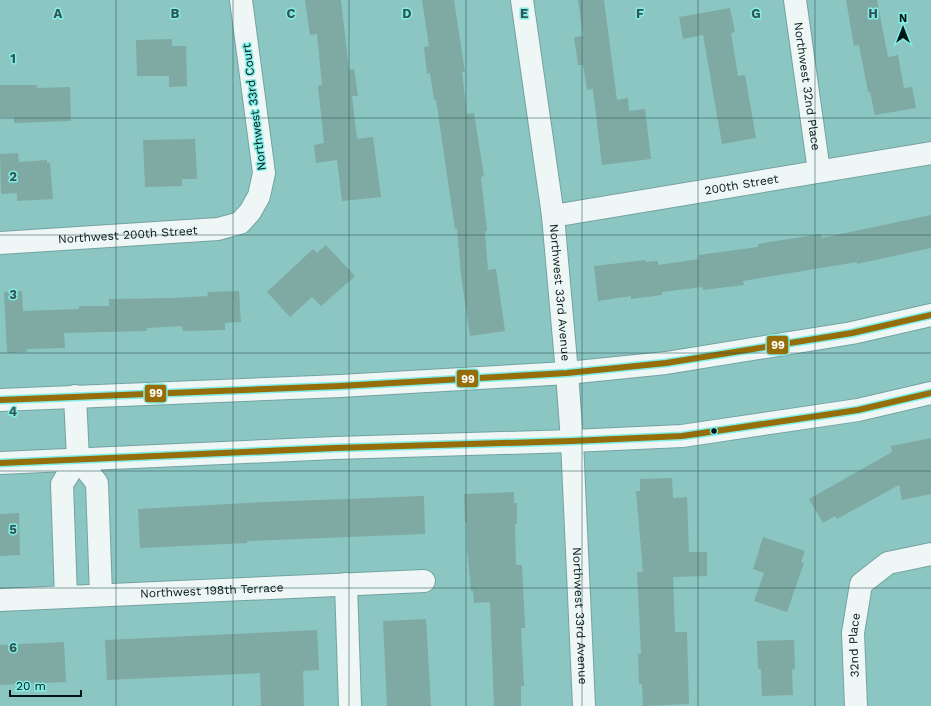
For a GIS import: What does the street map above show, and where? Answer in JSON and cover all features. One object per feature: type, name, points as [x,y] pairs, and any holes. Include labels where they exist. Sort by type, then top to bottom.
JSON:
[{"type":"street","name":"Northwest 33rd Court","points":[[241,0],[264,173],[259,196],[250,212]]},
{"type":"street","name":"Northwest 33rd Avenue","points":[[522,0],[553,216],[567,373],[572,441],[584,706]]},
{"type":"street","name":"Northwest 32nd Place","points":[[795,0],[819,171]]},
{"type":"street","name":"200th Street","points":[[553,216],[931,153]]},
{"type":"street","name":"Northwest 200th Street","points":[[0,243],[218,229],[240,223],[250,212]]},
{"type":"street","points":[[0,400],[340,386],[567,373],[666,363],[852,334],[931,315]]},
{"type":"street","points":[[0,463],[334,448],[572,441],[682,436],[858,410],[931,393]]},
{"type":"street","points":[[66,597],[62,484],[78,459],[75,396]]},
{"type":"street","points":[[78,459],[97,483],[101,595]]},
{"type":"street","name":"32nd Place","points":[[856,706],[853,633],[861,584],[888,563],[931,554]]},
{"type":"street","name":"Northwest 198th Terrace","points":[[0,600],[424,581]]},
{"type":"street","points":[[346,584],[350,706]]},
{"type":"building","points":[[305,0],[341,0],[349,70],[354,69],[358,96],[352,96],[357,139],[373,137],[381,197],[342,201],[337,160],[316,163],[314,145],[324,143],[318,86],[322,85],[317,34],[310,35]]},
{"type":"building","points":[[422,0],[454,0],[465,72],[462,72],[467,114],[474,113],[484,176],[481,177],[487,231],[485,231],[488,270],[496,269],[505,331],[470,336],[461,275],[457,229],[455,229],[436,100],[434,100],[430,73],[427,74],[424,47],[429,46]]},
{"type":"building","points":[[578,0],[604,0],[617,100],[628,98],[629,111],[645,109],[651,159],[602,165],[593,89],[587,90],[583,65],[578,65],[574,37],[583,36]]},
{"type":"building","points":[[846,0],[877,0],[888,57],[898,55],[904,88],[912,87],[916,108],[875,115],[870,92],[868,92],[859,45],[854,46]]},
{"type":"building","points":[[730,8],[735,32],[731,33],[738,76],[745,75],[756,138],[722,144],[703,35],[683,39],[679,17]]},
{"type":"building","points":[[172,39],[172,46],[186,46],[187,86],[169,87],[169,76],[137,76],[136,40]]},
{"type":"building","points":[[0,85],[37,85],[37,88],[70,87],[71,121],[14,123],[14,117],[0,117]]},
{"type":"building","points":[[195,139],[197,179],[182,179],[182,186],[145,187],[143,140]]},
{"type":"building","points":[[18,153],[19,162],[47,160],[47,163],[50,163],[53,199],[17,201],[17,193],[1,194],[0,154]]},
{"type":"building","points":[[931,215],[931,248],[857,264],[857,262],[743,281],[744,285],[703,290],[703,287],[662,292],[662,295],[631,299],[631,296],[598,301],[594,266],[646,260],[646,262],[658,261],[658,265],[699,259],[698,255],[758,247],[758,244],[821,234],[822,238]]},
{"type":"building","points":[[326,245],[355,276],[321,306],[312,297],[290,317],[267,292],[313,249],[317,253]]},
{"type":"building","points":[[22,291],[23,311],[79,309],[79,306],[109,306],[109,299],[208,296],[207,292],[239,291],[241,322],[225,323],[225,330],[183,331],[182,326],[147,328],[147,331],[64,333],[65,348],[27,349],[27,352],[7,353],[4,292]]},
{"type":"building","points":[[931,438],[931,494],[902,500],[899,485],[837,519],[835,516],[823,523],[809,499],[892,452],[891,446]]},
{"type":"building","points":[[672,478],[673,498],[687,497],[689,552],[707,552],[707,576],[673,577],[675,632],[687,632],[689,704],[643,706],[642,684],[639,684],[638,654],[641,654],[637,572],[643,572],[636,491],[640,491],[640,479]]},
{"type":"building","points":[[514,492],[514,503],[517,503],[517,524],[515,524],[516,565],[522,565],[525,628],[521,628],[524,686],[521,686],[521,706],[494,706],[490,602],[474,603],[473,591],[471,591],[464,494]]},
{"type":"building","points":[[424,496],[425,534],[247,541],[247,543],[140,548],[138,509],[265,502]]},
{"type":"building","points":[[19,513],[20,555],[0,556],[0,514]]},
{"type":"building","points":[[763,537],[805,551],[801,562],[804,563],[787,612],[754,601],[764,573],[753,569]]},
{"type":"building","points":[[426,619],[431,706],[387,706],[383,621]]},
{"type":"building","points":[[317,630],[319,670],[303,671],[304,706],[261,706],[260,673],[107,680],[105,640]]},
{"type":"building","points":[[794,640],[795,669],[792,670],[793,695],[762,696],[761,669],[758,669],[757,641]]},
{"type":"building","points":[[64,642],[66,682],[0,685],[0,645]]},
{"type":"transit line","name":"99","points":[[0,400],[340,386],[567,373],[666,363],[852,333],[931,315]]},
{"type":"transit line","name":"99","points":[[0,463],[335,448],[682,436],[858,410],[931,393]]}]
